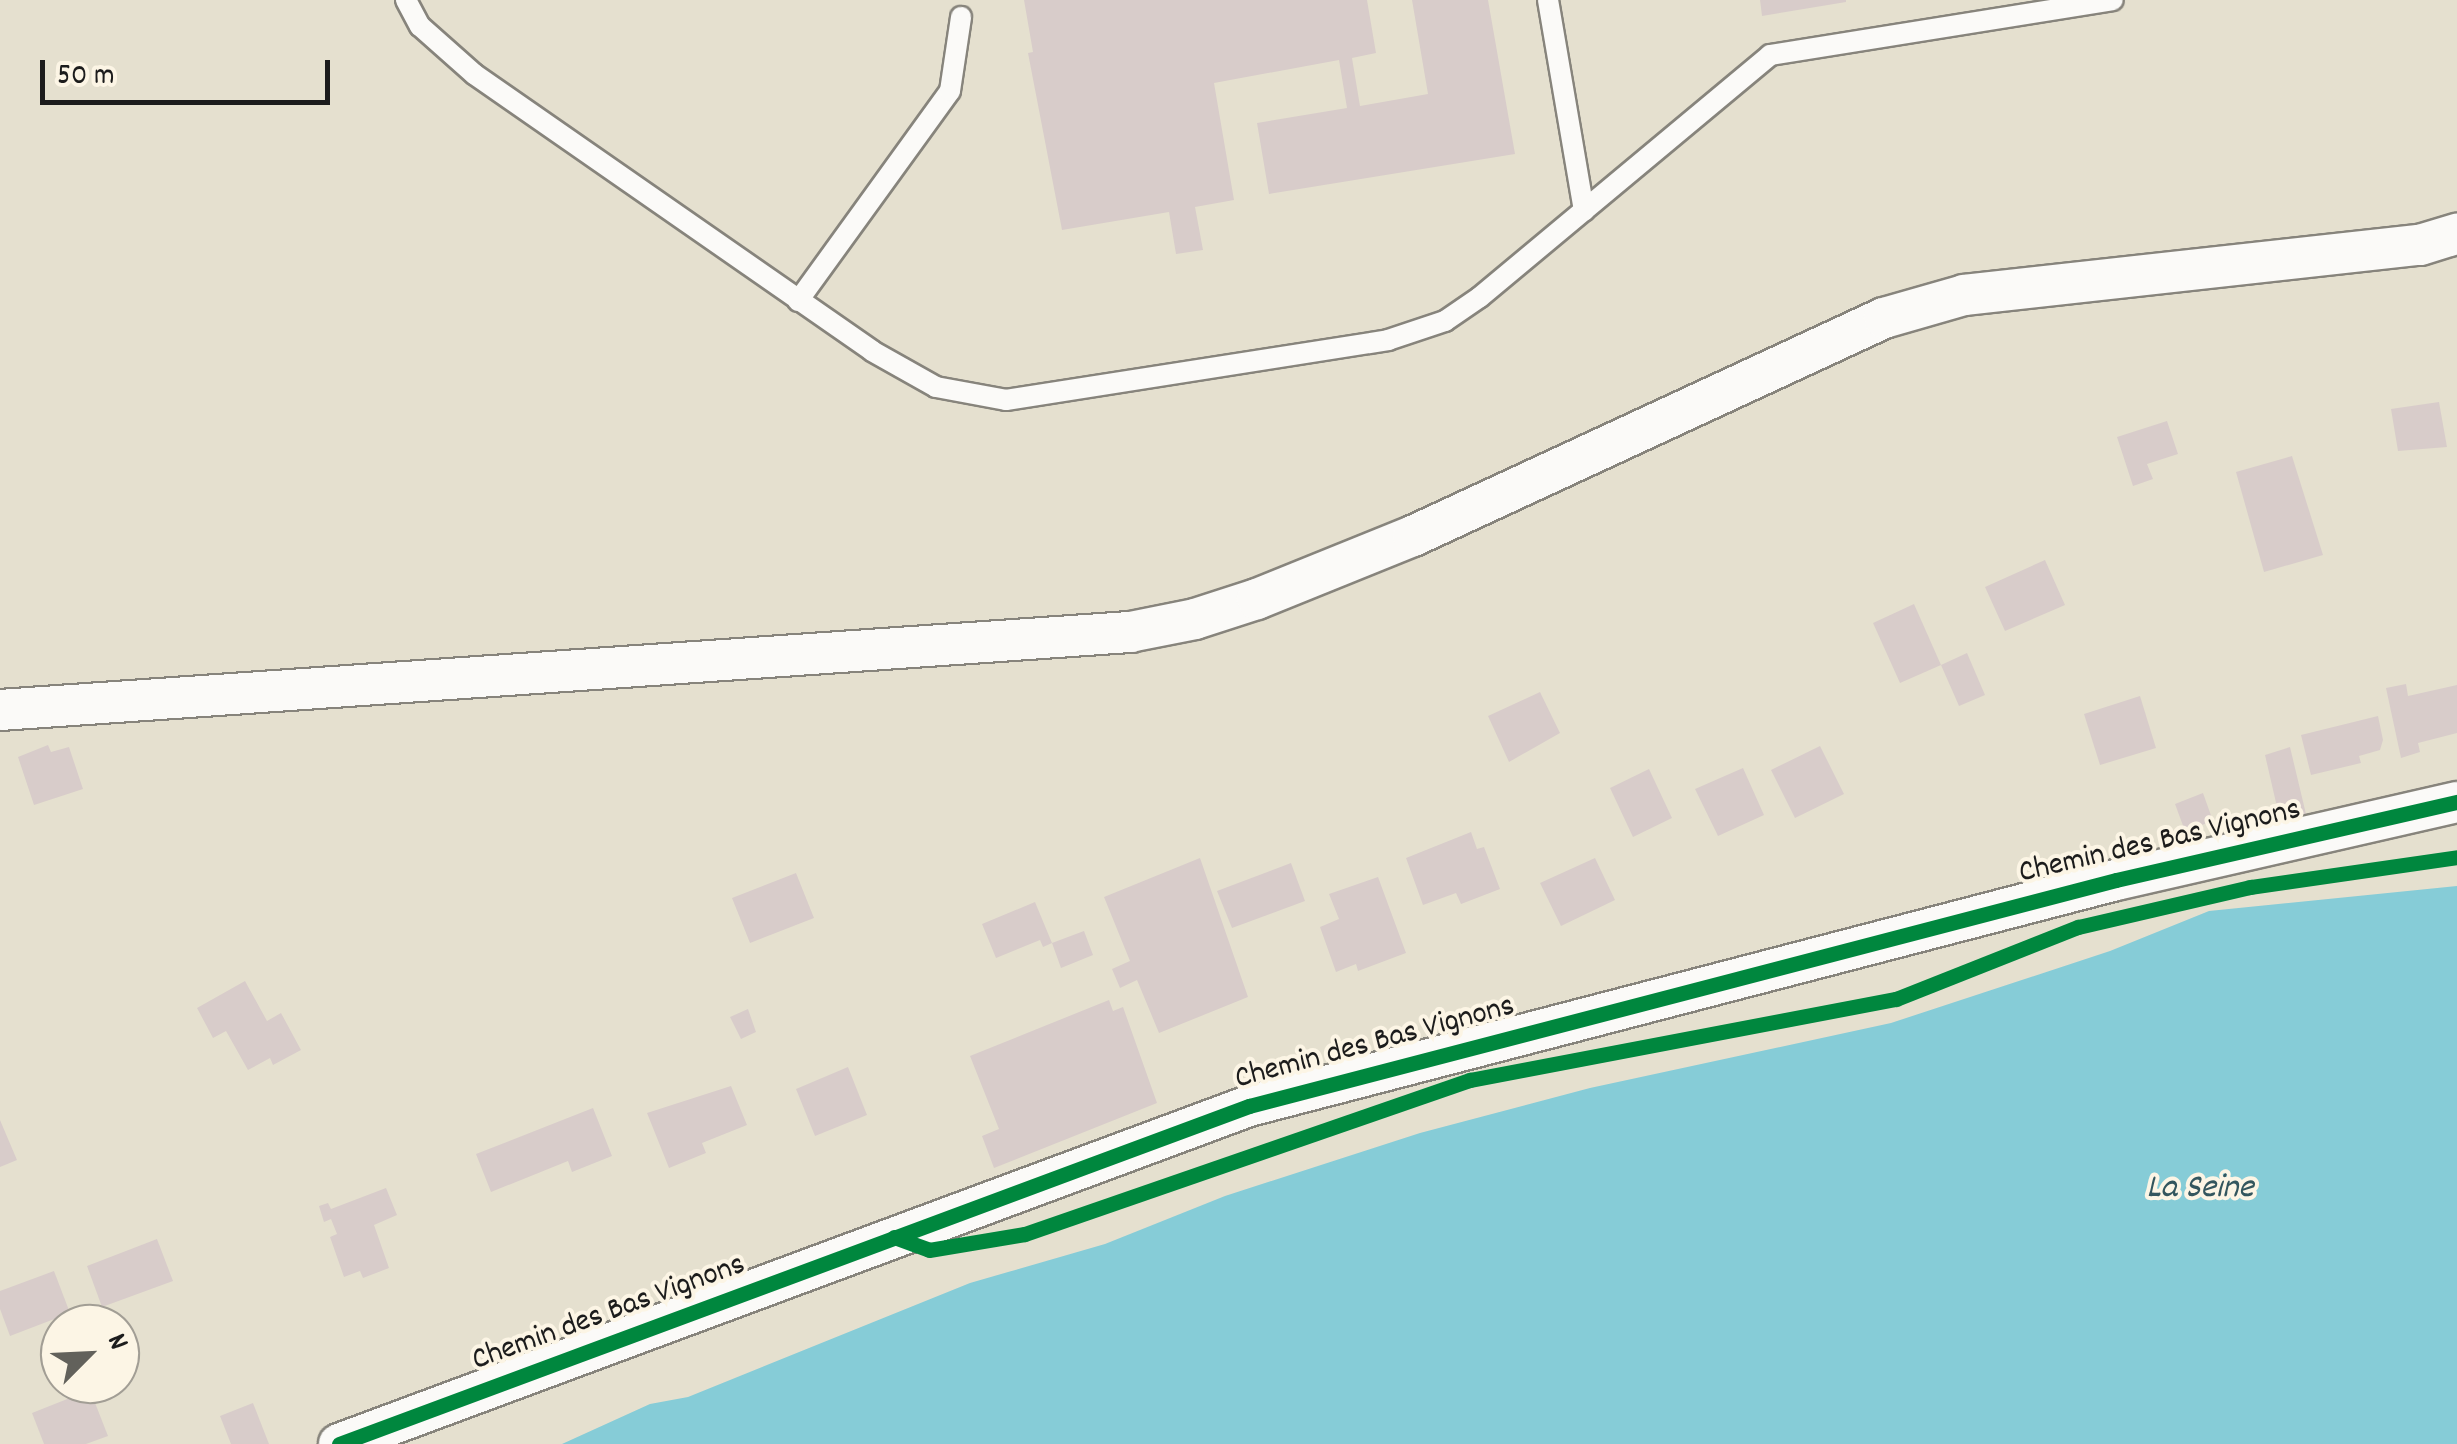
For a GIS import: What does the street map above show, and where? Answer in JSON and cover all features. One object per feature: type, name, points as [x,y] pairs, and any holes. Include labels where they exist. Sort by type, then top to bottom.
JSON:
[{"type":"street","points":[[0,710],[1130,632],[1195,619],[1257,599],[1413,536],[1884,318],[1964,295],[2420,245],[2457,234]]},
{"type":"street","name":"Chemin des Bas Vignons","points":[[339,1444],[1249,1106],[2116,880],[2457,802]]},
{"type":"lane","points":[[406,0],[420,26],[474,74],[798,301],[936,387],[1006,400],[1388,340],[1445,321],[1770,55],[2113,0]]},
{"type":"lane","points":[[1548,0],[1584,211]]},
{"type":"lane","points":[[798,301],[950,91],[961,17]]},
{"type":"water","name":"La Seine","points":[[2457,886],[2457,1444],[562,1444],[650,1404],[688,1397],[970,1283],[1105,1244],[1225,1196],[1420,1133],[1590,1088],[1891,1023],[2110,951],[2209,911]]},
{"type":"building","points":[[1024,0],[1367,0],[1376,53],[1352,58],[1360,106],[1428,94],[1412,0],[1488,0],[1515,154],[1269,194],[1257,123],[1347,108],[1339,60],[1214,83],[1234,200],[1195,207],[1203,250],[1176,254],[1169,212],[1062,230],[1028,53],[1033,52]]},
{"type":"building","points":[[1760,0],[1846,0],[1846,2],[1762,16]]},
{"type":"building","points":[[2439,402],[2447,447],[2398,451],[2391,409]]},
{"type":"building","points":[[2167,421],[2178,454],[2147,464],[2153,479],[2133,486],[2117,437]]},
{"type":"building","points":[[2292,456],[2323,555],[2264,572],[2236,472]]},
{"type":"building","points":[[2045,560],[2065,605],[2005,631],[1985,587]]},
{"type":"building","points":[[1914,604],[1941,665],[1900,683],[1873,623]]},
{"type":"building","points":[[1967,653],[1985,695],[1959,706],[1941,665]]},
{"type":"building","points":[[2406,684],[2408,696],[2457,685],[2457,733],[2418,743],[2420,752],[2401,758],[2386,688]]},
{"type":"building","points":[[1540,692],[1560,733],[1509,762],[1488,716]]},
{"type":"building","points":[[2140,696],[2156,748],[2100,765],[2084,714]]},
{"type":"building","points":[[2378,716],[2383,740],[2380,750],[2359,756],[2361,763],[2311,775],[2301,735]]},
{"type":"building","points":[[48,745],[51,752],[69,747],[83,789],[34,805],[18,757]]},
{"type":"building","points":[[1820,746],[1844,794],[1795,818],[1771,770]]},
{"type":"building","points":[[2290,747],[2306,814],[2280,820],[2265,755]]},
{"type":"building","points":[[1743,768],[1764,815],[1718,836],[1695,789]]},
{"type":"building","points":[[1649,769],[1672,818],[1633,837],[1610,788]]},
{"type":"building","points":[[2203,793],[2213,821],[2185,831],[2175,804]]},
{"type":"building","points":[[1471,832],[1477,849],[1484,847],[1500,889],[1461,904],[1456,893],[1423,905],[1406,858]]},
{"type":"building","points":[[1200,858],[1248,997],[1159,1033],[1137,980],[1120,988],[1112,969],[1130,961],[1104,897]]},
{"type":"building","points":[[1595,858],[1615,900],[1561,926],[1540,883]]},
{"type":"building","points":[[1291,863],[1305,901],[1232,928],[1217,891]]},
{"type":"building","points":[[796,873],[814,918],[750,943],[732,898]]},
{"type":"building","points":[[1378,877],[1406,953],[1358,971],[1356,964],[1336,972],[1320,927],[1339,919],[1329,894]]},
{"type":"building","points":[[1035,902],[1052,943],[1043,947],[1040,940],[996,958],[982,924]]},
{"type":"building","points":[[1084,931],[1093,955],[1061,968],[1052,943]]},
{"type":"building","points":[[245,981],[267,1021],[281,1013],[301,1050],[273,1065],[270,1058],[248,1070],[226,1031],[213,1038],[197,1008]]},
{"type":"building","points":[[1109,1000],[1113,1011],[1123,1007],[1157,1103],[994,1168],[982,1136],[999,1129],[970,1056]]},
{"type":"building","points":[[748,1009],[756,1032],[741,1039],[730,1017]]},
{"type":"building","points":[[848,1067],[867,1115],[815,1136],[796,1089]]},
{"type":"building","points":[[731,1086],[747,1125],[702,1143],[706,1153],[669,1168],[647,1113]]},
{"type":"building","points":[[593,1108],[612,1156],[572,1172],[568,1161],[491,1192],[476,1154]]},
{"type":"building","points":[[0,1120],[17,1160],[0,1167]]},
{"type":"building","points":[[386,1188],[397,1215],[374,1225],[389,1268],[363,1278],[360,1271],[344,1277],[330,1237],[337,1234],[331,1219],[324,1222],[319,1206],[328,1203],[331,1209]]},
{"type":"building","points":[[157,1239],[173,1281],[101,1304],[87,1266]]},
{"type":"building","points":[[54,1271],[67,1304],[40,1304],[40,1324],[10,1336],[0,1309],[0,1291]]},
{"type":"building","points":[[253,1403],[269,1444],[231,1444],[220,1416]]},
{"type":"building","points":[[55,1404],[95,1404],[108,1436],[86,1444],[44,1444],[32,1413]]},
{"type":"cycle path","points":[[339,1444],[1249,1106],[2116,880],[2457,802]]},
{"type":"cycle path","points":[[894,1237],[929,1250],[1025,1234],[1470,1080],[1896,999],[2078,927],[2250,887],[2457,857]]}]
